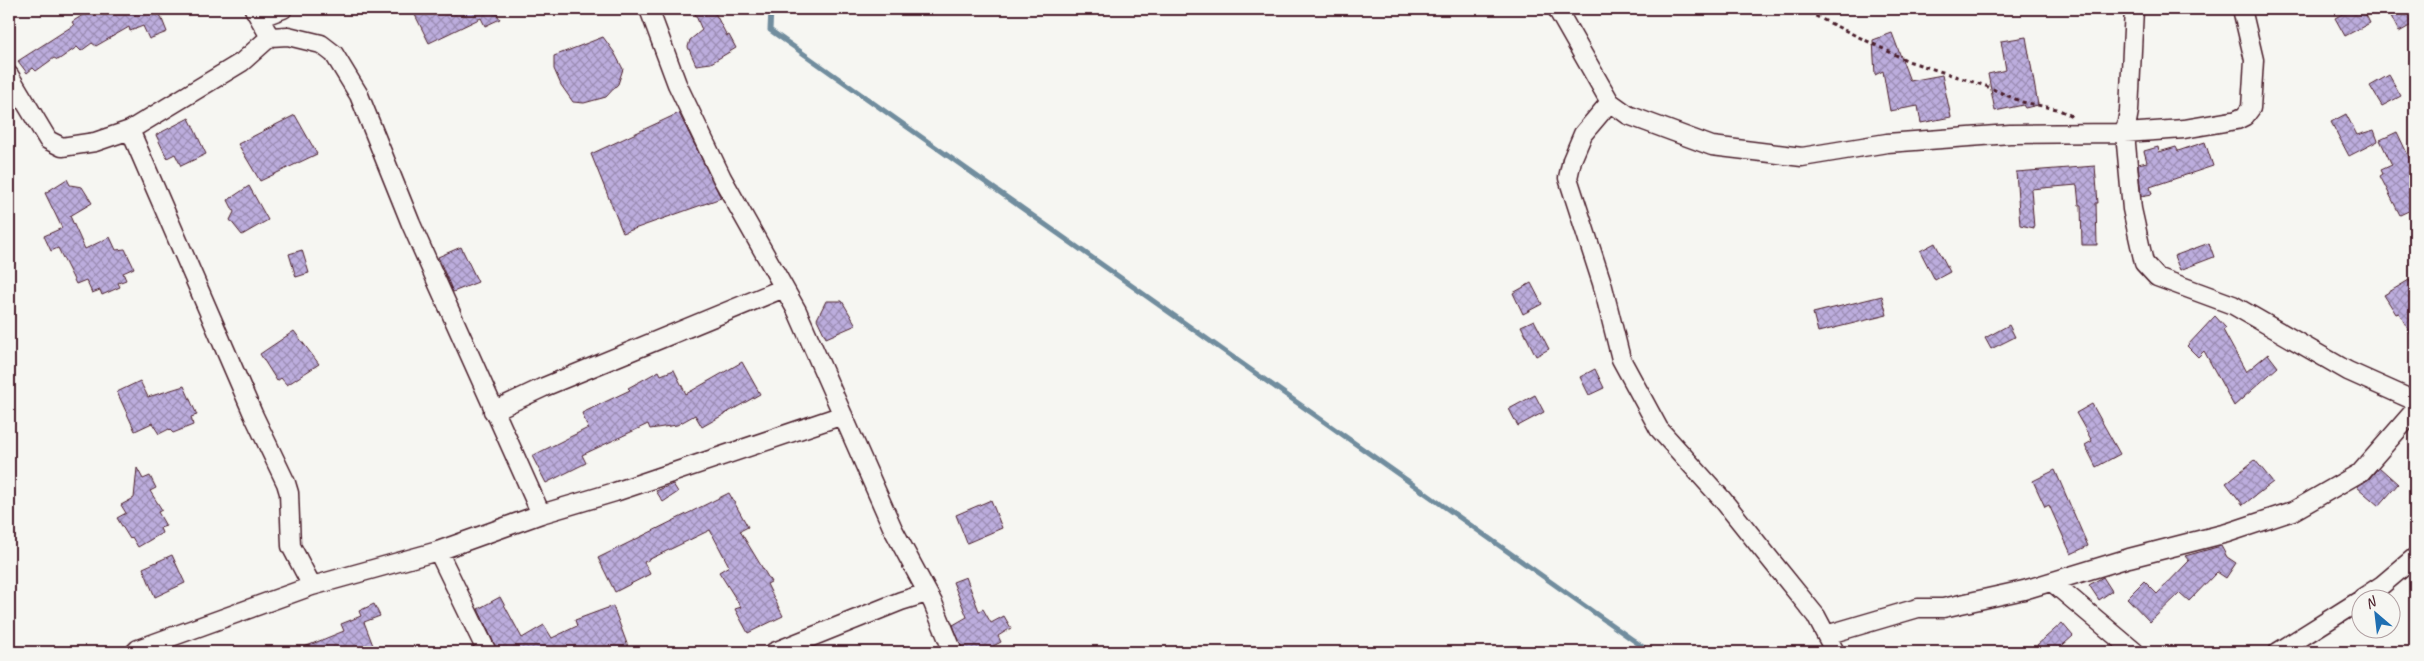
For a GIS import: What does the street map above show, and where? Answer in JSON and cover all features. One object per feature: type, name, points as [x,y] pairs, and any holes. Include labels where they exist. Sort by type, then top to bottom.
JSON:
[{"type":"street","points":[[270,37],[257,13],[283,9]]},
{"type":"street","points":[[649,9],[678,84],[722,178],[797,311],[822,372],[893,529],[927,592],[953,652]]},
{"type":"street","points":[[1557,9],[1610,102],[1628,115],[1712,146],[1802,157],[1896,142],[2010,134],[2125,133],[2184,129],[2237,120],[2245,116],[2251,108],[2254,60],[2242,9]]},
{"type":"street","points":[[2134,9],[2129,111],[2125,133],[2139,247],[2144,263],[2157,277],[2233,305],[2348,371],[2415,401]]},
{"type":"street","points":[[9,76],[48,140],[62,148],[95,142],[130,130],[242,62],[270,37],[288,36],[321,44],[334,54],[360,95],[411,224],[493,411],[541,514]]},
{"type":"street","points":[[1610,102],[1582,134],[1572,160],[1568,178],[1602,283],[1621,359],[1659,429],[1722,499],[1816,616],[1835,652]]},
{"type":"street","points":[[130,130],[253,414],[286,482],[289,493],[291,546],[312,586]]},
{"type":"street","points":[[493,411],[544,387],[784,288]]},
{"type":"street","points":[[1826,635],[1918,608],[1952,606],[2024,590],[2129,558],[2227,533],[2293,511],[2361,472],[2415,410]]},
{"type":"street","points":[[134,652],[312,586],[438,551],[541,514],[615,492],[843,415]]},
{"type":"street","points":[[438,551],[487,652]]},
{"type":"street","points":[[2378,588],[2415,557]]},
{"type":"street","points":[[2052,582],[2135,652]]},
{"type":"street","points":[[774,652],[927,592]]},
{"type":"street","points":[[2278,652],[2352,605]]},
{"type":"path","points":[[1802,9],[1908,61],[1986,86],[2022,102],[2056,109],[2088,123],[2100,134]]},
{"type":"building","points":[[92,9],[158,9],[167,32],[149,39],[143,26],[130,31],[129,27],[96,46],[92,43],[81,51],[77,47],[58,60],[54,58],[36,71],[33,68],[27,73],[18,61],[74,25],[72,22]]},
{"type":"building","points":[[412,9],[499,9],[495,11],[500,19],[485,26],[481,18],[429,43]]},
{"type":"building","points":[[693,9],[713,9],[727,36],[729,35],[736,48],[711,63],[696,65],[688,47],[690,40],[702,30]]},
{"type":"building","points":[[2351,9],[2363,9],[2370,23],[2345,36],[2335,18]]},
{"type":"building","points":[[2400,9],[2411,9],[2415,16],[2415,23],[2399,32],[2390,14]]},
{"type":"building","points":[[1892,33],[1910,81],[1942,75],[1951,117],[1921,123],[1918,106],[1890,111],[1883,71],[1875,75],[1873,40]]},
{"type":"building","points":[[603,37],[623,69],[618,84],[606,97],[584,103],[573,102],[561,85],[554,69],[554,56]]},
{"type":"building","points":[[2026,37],[2038,105],[2025,108],[2023,105],[1995,111],[1988,74],[2006,70],[2001,41]]},
{"type":"building","points":[[2389,75],[2401,96],[2382,106],[2370,86]]},
{"type":"building","points":[[679,113],[721,198],[623,233],[591,154]]},
{"type":"building","points":[[2346,114],[2357,135],[2374,130],[2378,141],[2349,156],[2331,122]]},
{"type":"building","points":[[295,115],[317,154],[260,181],[238,144]]},
{"type":"building","points":[[189,118],[206,154],[181,166],[175,154],[167,158],[156,135]]},
{"type":"building","points":[[2397,132],[2415,170],[2415,208],[2400,215],[2380,176],[2383,174],[2381,170],[2392,165],[2380,140]]},
{"type":"building","points":[[2205,142],[2213,166],[2150,187],[2152,194],[2141,196],[2138,164],[2147,162],[2144,151],[2158,147],[2159,152],[2176,147],[2178,151]]},
{"type":"building","points":[[2095,166],[2098,203],[2096,203],[2097,245],[2082,245],[2081,205],[2079,205],[2077,185],[2031,189],[2034,228],[2020,225],[2016,172]]},
{"type":"building","points":[[67,179],[70,185],[82,187],[92,203],[70,216],[85,249],[110,237],[116,250],[125,249],[134,268],[123,273],[126,280],[118,283],[120,287],[102,295],[100,290],[92,293],[86,280],[76,284],[58,248],[51,251],[44,236],[62,228],[45,193]]},
{"type":"building","points":[[249,186],[268,220],[242,235],[230,220],[234,212],[228,200]]},
{"type":"building","points":[[1935,243],[1950,272],[1935,280],[1920,251]]},
{"type":"building","points":[[2209,243],[2214,257],[2180,270],[2174,256]]},
{"type":"building","points":[[461,247],[478,282],[453,292],[438,257]]},
{"type":"building","points":[[302,250],[309,273],[296,277],[289,254]]},
{"type":"building","points":[[2409,280],[2415,291],[2415,342],[2399,313],[2396,314],[2384,295]]},
{"type":"building","points":[[1531,283],[1542,304],[1523,314],[1513,293]]},
{"type":"building","points":[[1882,296],[1887,315],[1818,332],[1813,313]]},
{"type":"building","points":[[826,301],[842,301],[856,325],[826,338],[817,319]]},
{"type":"building","points":[[2215,316],[2226,328],[2223,330],[2246,372],[2268,354],[2278,367],[2234,406],[2204,351],[2198,357],[2187,346]]},
{"type":"building","points":[[1534,320],[1549,349],[1536,356],[1521,326]]},
{"type":"building","points":[[2009,325],[2015,337],[1991,349],[1985,338]]},
{"type":"building","points":[[294,331],[319,364],[287,385],[281,378],[277,381],[260,354]]},
{"type":"building","points":[[742,362],[760,394],[702,427],[695,415],[677,425],[650,429],[648,424],[582,455],[586,463],[546,483],[532,456],[588,428],[582,413],[630,390],[628,388],[659,371],[661,375],[674,370],[686,394]]},
{"type":"building","points":[[1595,369],[1604,388],[1589,395],[1580,377]]},
{"type":"building","points":[[140,381],[148,397],[184,386],[197,415],[191,417],[193,425],[173,433],[169,429],[159,434],[152,423],[135,431],[117,392]]},
{"type":"building","points":[[1535,395],[1544,412],[1518,426],[1509,409]]},
{"type":"building","points":[[2092,404],[2120,454],[2096,467],[2085,445],[2092,441],[2076,413]]},
{"type":"building","points":[[2255,460],[2273,482],[2243,505],[2226,483]]},
{"type":"building","points":[[2379,467],[2398,484],[2379,506],[2357,487],[2369,479]]},
{"type":"building","points":[[137,468],[143,479],[150,476],[156,488],[150,491],[162,510],[158,512],[166,526],[160,528],[162,533],[138,547],[132,537],[130,539],[117,518],[126,513],[121,505],[134,498]]},
{"type":"building","points":[[2055,470],[2088,546],[2071,554],[2049,505],[2045,507],[2033,481]]},
{"type":"building","points":[[673,484],[678,492],[663,502],[656,491]]},
{"type":"building","points":[[729,493],[748,527],[740,531],[771,582],[767,584],[783,616],[748,633],[735,609],[741,607],[719,572],[729,566],[710,530],[644,562],[650,574],[615,592],[598,558]]},
{"type":"building","points":[[991,500],[1002,528],[967,543],[956,515]]},
{"type":"building","points":[[2221,546],[2227,557],[2236,563],[2226,578],[2217,572],[2189,601],[2180,593],[2150,622],[2127,598],[2144,581],[2157,594],[2189,561],[2185,556]]},
{"type":"building","points":[[172,555],[185,583],[155,597],[143,568]]},
{"type":"building","points":[[966,577],[979,611],[983,609],[991,623],[1004,616],[1011,628],[998,636],[1001,642],[982,652],[963,652],[953,625],[967,617],[953,582]]},
{"type":"building","points":[[2103,577],[2112,591],[2099,600],[2089,585]]},
{"type":"building","points":[[500,597],[522,638],[544,625],[552,638],[577,626],[575,620],[613,606],[630,652],[498,652],[478,609]]},
{"type":"building","points":[[374,604],[380,616],[364,622],[374,648],[363,652],[292,652],[344,631],[341,624],[361,616],[359,611]]},
{"type":"building","points":[[2062,623],[2073,636],[2055,652],[2043,652],[2037,645]]},
{"type":"waterway","points":[[771,9],[770,30],[1650,652]]}]
